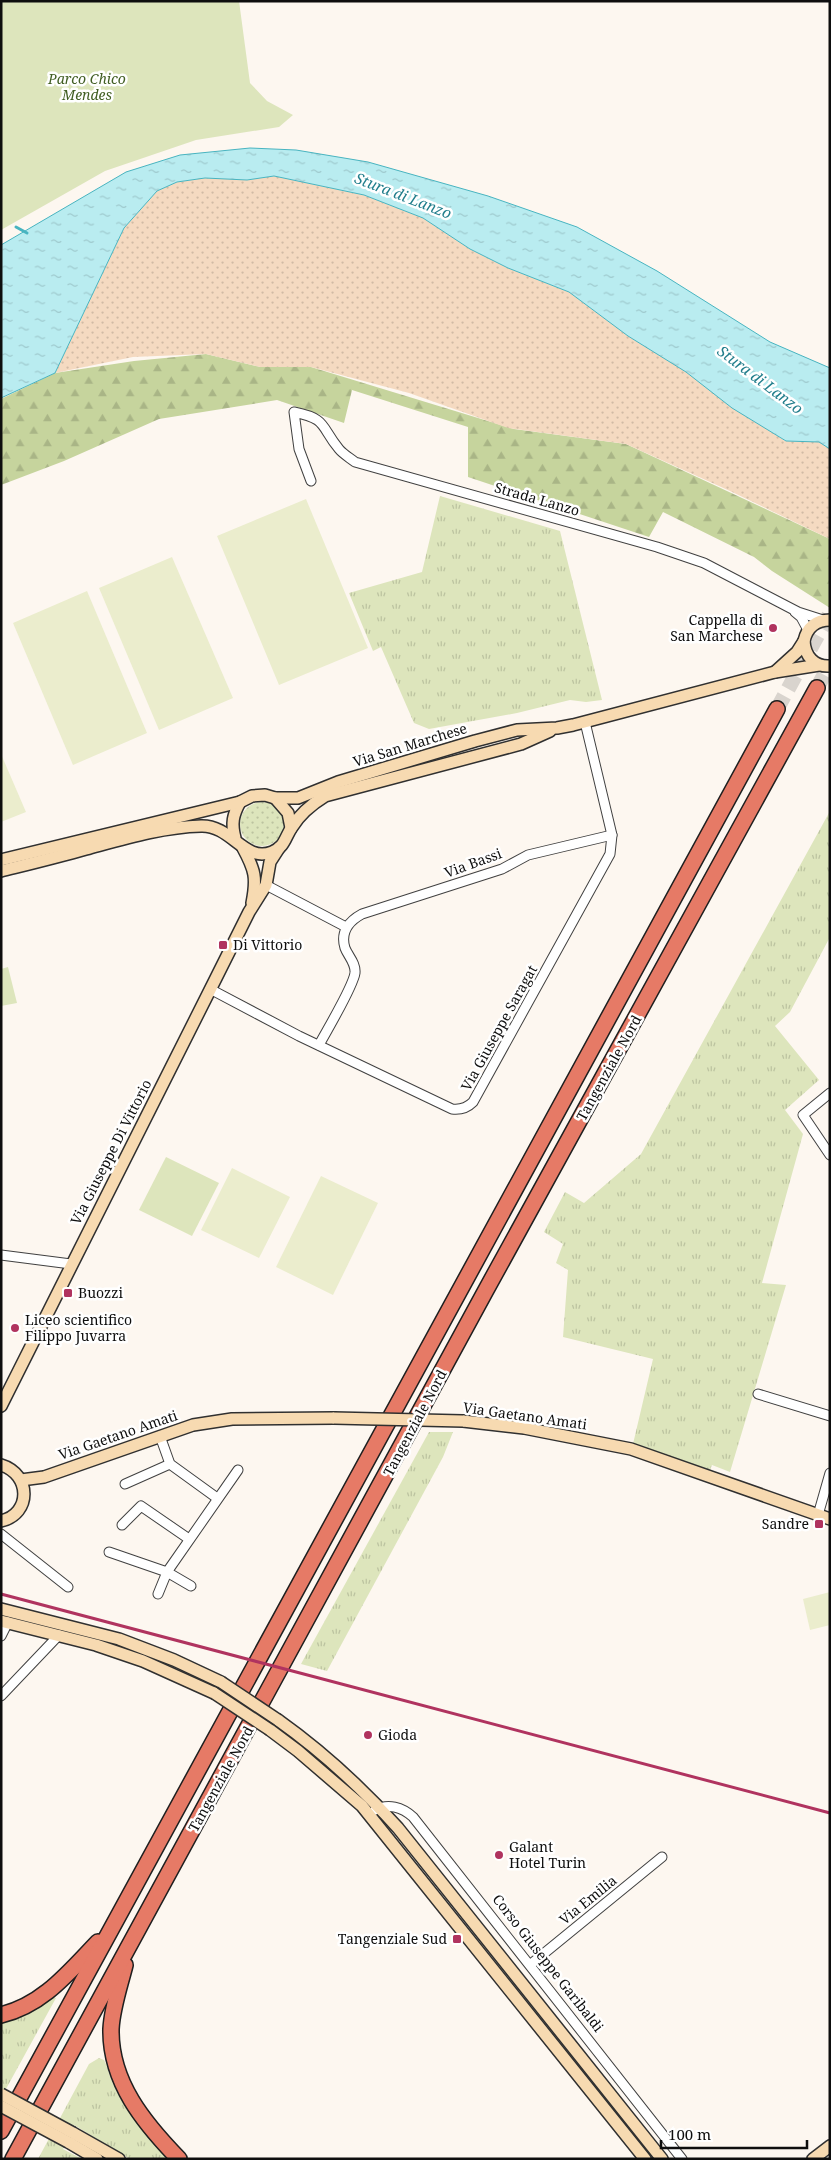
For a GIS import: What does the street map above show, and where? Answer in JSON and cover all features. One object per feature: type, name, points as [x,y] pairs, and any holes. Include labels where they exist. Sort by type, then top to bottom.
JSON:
[{"type":"highway","name":"Tangenziale Nord","points":[[13,2159],[486,1290],[817,688]]},
{"type":"highway","name":"Tangenziale Nord","points":[[1,2131],[777,709]]},
{"type":"highway","points":[[1,2015],[21,2010],[44,1996],[111,1928]]},
{"type":"highway","points":[[130,1944],[113,2016],[111,2029],[113,2052],[121,2079],[134,2105],[151,2130],[178,2159]]},
{"type":"street","name":"Strada Lanzo","points":[[311,481],[299,450],[294,412],[310,415],[325,425],[340,451],[355,462],[657,546],[704,563],[798,612],[827,620]]},
{"type":"street","name":"Strada Lanzo","points":[[785,604],[801,617],[806,635]]},
{"type":"street","name":"Via San Marchese","points":[[775,672],[796,652],[806,635],[817,622],[827,620]]},
{"type":"street","points":[[806,635],[807,655],[824,665]]},
{"type":"street","name":"Via San Marchese","points":[[1,860],[240,802],[252,796],[265,795],[274,798],[298,798],[347,780],[517,730],[556,728],[585,722],[775,672],[824,665]]},
{"type":"street","name":"Via Giuseppe Saragat","points":[[210,989],[319,1045],[452,1109],[458,1110],[469,1106],[473,1102],[610,854],[612,835],[585,722]]},
{"type":"street","name":"Via San Marchese","points":[[279,848],[287,839],[291,828],[313,803],[325,796],[521,744],[556,728]]},
{"type":"street","points":[[274,798],[288,813],[291,828]]},
{"type":"street","points":[[235,838],[232,825],[234,812],[240,802]]},
{"type":"street","points":[[1,870],[172,828],[206,826],[217,829],[235,838],[243,848],[252,853],[262,854],[279,848]]},
{"type":"street","name":"Via Bassi","points":[[346,926],[362,914],[502,869],[528,855],[612,835]]},
{"type":"street","name":"Via Giuseppe Di Vittorio","points":[[243,848],[256,877],[249,912]]},
{"type":"street","name":"Via Giuseppe Di Vittorio","points":[[1,1406],[249,912],[266,885],[270,862],[279,848]]},
{"type":"street","points":[[266,885],[346,926],[345,947],[355,972],[349,989],[319,1045]]},
{"type":"street","points":[[830,1093],[803,1115],[830,1156]]},
{"type":"street","points":[[1,1255],[71,1264]]},
{"type":"street","points":[[758,1394],[830,1416]]},
{"type":"street","name":"Via Gaetano Amati","points":[[21,1480],[44,1477],[193,1425],[213,1421],[334,1418],[463,1421],[524,1428],[626,1448],[692,1469],[830,1519]]},
{"type":"street","points":[[160,1436],[170,1464],[217,1498]]},
{"type":"street","points":[[125,1484],[170,1464]]},
{"type":"street","points":[[1,1465],[12,1470],[21,1480],[24,1492],[19,1509],[3,1521],[10,1541]]},
{"type":"street","points":[[158,1594],[167,1572],[238,1470]]},
{"type":"street","points":[[818,1515],[830,1473]]},
{"type":"street","name":"Via Gaetano Amati","points":[[24,1492],[44,1477]]},
{"type":"street","points":[[122,1525],[141,1506],[189,1539]]},
{"type":"street","points":[[1,1534],[68,1587]]},
{"type":"street","points":[[109,1552],[167,1572],[191,1586]]},
{"type":"street","points":[[1,1609],[119,1639],[174,1660],[221,1682],[278,1720],[333,1762],[380,1808],[662,2159]]},
{"type":"street","points":[[1,1636],[5,1621],[59,1635],[143,1661],[214,1693],[270,1730],[331,1779],[368,1814],[645,2159]]},
{"type":"street","points":[[1,1696],[59,1635]]},
{"type":"street","name":"Corso Giuseppe Garibaldi","points":[[380,1808],[386,1805],[394,1806],[413,1817],[531,1964],[682,2159]]},
{"type":"street","points":[[368,1814],[380,1808]]},
{"type":"street","name":"Via Emilia","points":[[531,1964],[662,1857]]},
{"type":"street","points":[[1,2094],[70,2138],[97,2159]]},
{"type":"street","points":[[1,2106],[119,2159]]},
{"type":"street","points":[[813,2159],[830,2146]]},
{"type":"green space","name":"Parco Chico Mendes","points":[[1,1],[239,1],[250,83],[267,101],[293,115],[279,127],[196,140],[105,171],[1,230]]},
{"type":"green space","points":[[206,354],[260,367],[311,367],[514,429],[626,444],[830,539],[830,608],[772,571],[754,557],[663,512],[649,537],[468,477],[468,427],[352,390],[344,423],[277,400],[159,419],[64,461],[1,485],[1,399],[55,373],[134,361]]},
{"type":"green space","points":[[440,496],[560,531],[602,700],[586,702],[570,700],[517,713],[429,729],[414,723],[381,647],[373,651],[349,593],[422,572]]},
{"type":"green space","points":[[306,499],[368,648],[279,685],[217,536]]},
{"type":"green space","points":[[172,557],[233,698],[159,730],[99,588]]},
{"type":"green space","points":[[87,591],[147,733],[73,765],[13,623]]},
{"type":"green space","points":[[1,754],[26,812],[1,822]]},
{"type":"green space","points":[[266,802],[278,808],[283,815],[283,833],[278,840],[271,845],[258,846],[250,843],[243,836],[240,820],[243,812],[250,805]]},
{"type":"green space","points":[[830,811],[830,937],[790,1012],[775,1026],[819,1080],[785,1110],[803,1134],[762,1283],[786,1285],[730,1472],[712,1465],[710,1470],[633,1444],[653,1359],[563,1337],[568,1270],[556,1263],[563,1244],[544,1232],[565,1192],[584,1203],[641,1154]]},
{"type":"green space","points":[[8,967],[17,1003],[1,1006],[1,969]]},
{"type":"green space","points":[[166,1157],[219,1183],[192,1236],[139,1210]]},
{"type":"green space","points":[[232,1168],[290,1197],[259,1258],[201,1230]]},
{"type":"green space","points":[[321,1176],[378,1203],[333,1295],[276,1267]]},
{"type":"green space","points":[[429,1432],[453,1432],[443,1457],[327,1671],[301,1664]]},
{"type":"green space","points":[[830,1592],[830,1625],[810,1630],[803,1599]]},
{"type":"green space","points":[[53,1997],[56,1998],[1,2098],[1,2023],[29,2013]]},
{"type":"green space","points":[[99,2058],[104,2060],[117,2092],[132,2116],[171,2159],[130,2159],[74,2125],[63,2149],[82,2159],[38,2159],[89,2064]]},
{"type":"sand","points":[[274,176],[364,195],[423,218],[470,249],[508,268],[569,292],[628,336],[686,372],[785,441],[819,442],[830,449],[830,539],[626,444],[508,428],[409,393],[311,367],[260,367],[206,354],[133,357],[55,373],[124,228],[157,191],[177,182],[205,178],[247,180]]},
{"type":"water","name":"Stura di Lanzo","points":[[250,148],[296,150],[368,162],[488,196],[577,227],[657,271],[770,342],[830,368],[830,449],[819,442],[786,441],[732,408],[686,372],[628,336],[569,292],[508,268],[470,249],[423,218],[364,195],[274,176],[247,180],[205,178],[177,182],[157,191],[124,228],[55,373],[1,398],[1,245],[126,172],[180,155]]},
{"type":"waterway","points":[[16,227],[27,233]]},
{"type":"tunnel","points":[[777,709],[830,613]]},
{"type":"tunnel","points":[[817,688],[830,664]]},
{"type":"railway","points":[[1,1594],[830,1813]]},
{"type":"place","name":"Cappella di San Marchese","points":[[773,628]]},
{"type":"place","name":"Di Vittorio","points":[[223,945]]},
{"type":"place","name":"Buozzi","points":[[68,1293]]},
{"type":"place","name":"Liceo scientifico Filippo Juvarra","points":[[15,1328]]},
{"type":"place","name":"Sandre","points":[[819,1524]]},
{"type":"place","name":"Gioda","points":[[368,1735]]},
{"type":"place","name":"Galant Hotel Turin","points":[[499,1855]]},
{"type":"place","name":"Tangenziale Sud","points":[[457,1939]]}]
